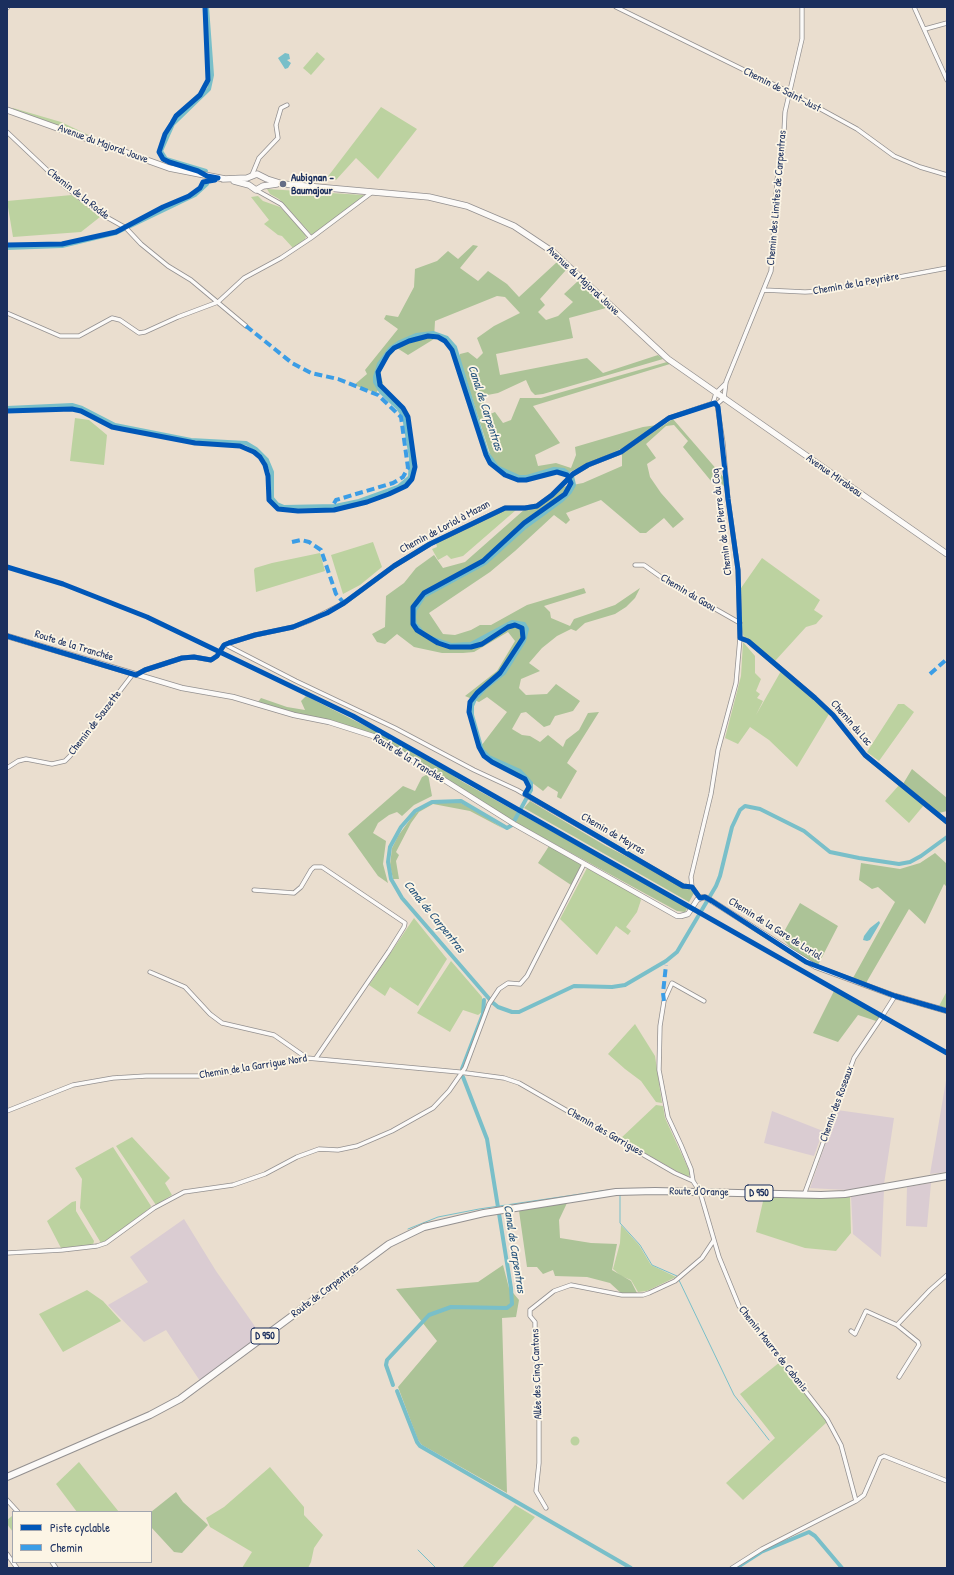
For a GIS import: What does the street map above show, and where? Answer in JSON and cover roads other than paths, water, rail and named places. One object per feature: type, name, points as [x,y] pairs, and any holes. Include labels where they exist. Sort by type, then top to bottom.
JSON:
[{"type":"main road","name":"Avenue du Majoral Jouve","points":[[7,110],[170,168],[223,178],[249,185],[256,190],[263,186],[283,184],[429,198],[459,204],[491,215],[514,226],[553,252],[654,348],[723,398]]},
{"type":"main road","points":[[249,185],[251,176]]},
{"type":"main road","name":"Avenue du Majoral Jouve","points":[[223,178],[261,176],[283,184]]},
{"type":"main road","points":[[261,176],[264,181],[263,186]]},
{"type":"main road","name":"Avenue Mirabeau","points":[[723,398],[947,554]]},
{"type":"main road","name":"Route d'Orange","points":[[570,1199],[635,1191],[845,1194],[947,1176]]},
{"type":"main road","name":"Route de Carpentras","points":[[9,1478],[150,1415],[180,1399],[398,1238],[424,1227],[447,1220],[570,1199]]},
{"type":"street","name":"Chemin de Saint-Just","points":[[616,7],[693,44],[857,129],[894,156],[920,167],[947,175]]},
{"type":"street","name":"Chemin des Limites de Carpentras","points":[[723,398],[726,382],[764,290],[772,262],[777,180],[782,159],[785,112],[802,39],[802,7]]},
{"type":"street","points":[[914,7],[947,80]]},
{"type":"street","points":[[925,30],[947,23]]},
{"type":"street","points":[[251,176],[262,155],[277,141],[276,125],[281,108],[287,105]]},
{"type":"street","name":"Chemin de la Rodde","points":[[7,132],[63,185],[101,214],[128,229],[141,244],[218,302],[246,326]]},
{"type":"street","points":[[257,163],[261,176]]},
{"type":"street","points":[[263,186],[268,198]]},
{"type":"street","points":[[256,190],[281,204],[311,238]]},
{"type":"street","points":[[7,313],[52,334],[68,338],[79,336],[112,318],[120,320],[139,334],[218,302],[244,278],[281,258],[311,238],[372,192]]},
{"type":"street","name":"Chemin de la Peyrière","points":[[764,290],[805,292],[824,291],[947,268]]},
{"type":"street","name":"Chemin des Limites de Carpentras","points":[[716,393],[726,382]]},
{"type":"street","points":[[715,403],[716,393]]},
{"type":"street","name":"Chemin de Loriol à Mazan","points":[[134,674],[182,658],[194,657],[211,660],[226,645],[256,634],[293,627],[327,613],[344,603],[394,566],[430,544],[505,508],[525,508],[536,506],[552,495],[572,475],[588,465],[621,452],[669,418],[715,403],[723,398]]},
{"type":"street","name":"Chemin de la Pierre du Coq","points":[[692,887],[691,877],[711,794],[718,750],[736,683],[740,638],[738,570],[728,499],[723,444],[715,403]]},
{"type":"street","name":"Chemin du Gaou","points":[[635,565],[644,566],[668,582],[740,624]]},
{"type":"street","name":"Route de la Tranchée","points":[[7,636],[182,688],[233,697],[329,722],[376,737],[512,823],[585,864]]},
{"type":"street","name":"Chemin du Lac","points":[[740,638],[760,651],[816,698],[833,715],[865,755],[947,822]]},
{"type":"street","name":"Chemin de Meyras","points":[[226,645],[528,796],[683,886],[692,887]]},
{"type":"street","name":"Chemin de Sauzette","points":[[7,768],[18,761],[26,759],[52,764],[65,761],[134,674]]},
{"type":"street","points":[[7,1253],[42,1252],[97,1246],[106,1243],[154,1208],[184,1192],[233,1186],[265,1174],[319,1149],[338,1150],[364,1144],[415,1119],[433,1108],[462,1073],[490,1002],[503,985],[520,984],[528,976],[585,864],[678,916],[685,916],[691,911],[700,898],[692,887]]},
{"type":"street","points":[[254,890],[294,893],[302,887],[314,867],[322,867],[404,923],[404,927],[384,958],[316,1058]]},
{"type":"street","name":"Chemin de la Gare de Loriol","points":[[700,898],[709,899],[806,962],[896,996],[947,1012]]},
{"type":"street","points":[[150,972],[185,987],[210,1014],[222,1023],[274,1035],[307,1058]]},
{"type":"street","points":[[700,1192],[693,1181],[691,1169],[668,1117],[659,1070],[660,1026],[664,1001],[672,984],[704,1001]]},
{"type":"street","name":"Chemin des Roseaux","points":[[804,1194],[854,1058],[896,996]]},
{"type":"street","name":"Chemin de la Garrigue Nord","points":[[7,1111],[74,1085],[113,1078],[146,1076],[201,1076],[220,1074],[307,1058],[504,1078]]},
{"type":"street","name":"Chemin des Garrigues","points":[[504,1078],[520,1083],[675,1173],[693,1181]]},
{"type":"street","name":"Chemin Mourre de Cabanis","points":[[700,1192],[719,1258],[740,1306],[820,1409],[840,1441],[855,1502]]},
{"type":"street","name":"Allée des Cinq Cantons","points":[[546,1508],[536,1491],[539,1463],[539,1413],[535,1322],[530,1316],[530,1310],[554,1291],[571,1285],[622,1295],[643,1295],[653,1292],[675,1281],[686,1272],[702,1258],[714,1240]]},
{"type":"street","points":[[897,1326],[930,1290],[947,1275]]},
{"type":"street","points":[[851,1332],[855,1334],[866,1311],[897,1326],[918,1342],[919,1346],[899,1377]]},
{"type":"street","points":[[732,1568],[762,1549],[855,1502],[864,1495],[880,1458],[884,1456],[947,1481]]},
{"type":"street","points":[[7,1500],[17,1511]]},
{"type":"water","points":[[285,53],[289,54],[290,59],[287,60],[291,63],[288,68],[285,69],[278,58]]},
{"type":"water","points":[[879,921],[880,923],[870,940],[863,940],[870,928]]},
{"type":"waterway","name":"Canal de Carpentras","points":[[206,171],[166,159],[161,151],[173,124],[209,89],[212,75],[207,7]]},
{"type":"waterway","name":"Canal de Carpentras","points":[[7,248],[62,246],[116,233],[195,195],[207,184]]},
{"type":"waterway","name":"Canal de Carpentras","points":[[7,408],[72,405],[82,408],[115,425],[191,440],[246,443],[256,449],[267,460],[272,472],[272,498],[277,504],[284,507],[335,506],[359,501],[398,487],[410,477],[411,458],[404,417],[398,408],[381,392],[375,382],[375,377],[379,364],[390,349],[400,342],[416,335],[433,333],[447,338],[455,347],[487,453],[497,467],[519,477],[527,477],[554,469],[564,470],[572,476],[574,485],[570,492],[561,501],[524,528],[485,563],[424,596],[415,610],[414,617],[415,624],[422,632],[430,638],[451,645],[471,644],[512,622],[524,624],[527,629],[524,641],[504,673],[485,688],[475,699],[472,706],[472,715],[482,750],[489,757],[520,771],[531,783],[531,790],[512,825],[507,828],[461,801],[432,802],[415,811],[401,827],[390,847],[388,862],[391,879],[402,898],[498,1007],[512,1012],[519,1012],[574,986],[612,987],[625,985],[666,961],[677,952],[716,886],[720,876],[732,827],[740,810],[745,806],[760,809],[804,831],[830,852],[859,858],[899,864],[910,862],[947,837]]},
{"type":"waterway","name":"Canal de Carpentras","points":[[462,1069],[483,1014],[484,1000]]},
{"type":"waterway","name":"Canal de Carpentras","points":[[393,1385],[386,1365],[387,1360],[429,1315],[451,1307],[507,1308],[512,1304],[511,1288],[487,1139],[463,1077]]},
{"type":"waterway","points":[[617,1189],[695,1189]]},
{"type":"waterway","points":[[408,1229],[438,1217],[479,1209],[608,1190]]},
{"type":"waterway","points":[[620,1195],[620,1223],[640,1245],[652,1265],[677,1276],[734,1395],[769,1440]]},
{"type":"waterway","name":"Canal de Carpentras","points":[[397,1391],[417,1442],[420,1446],[631,1568]]},
{"type":"waterway","name":"Canal de Carpentras","points":[[736,1568],[761,1552],[809,1532],[815,1536],[842,1568]]},
{"type":"waterway","points":[[418,1550],[436,1568]]},
{"type":"place","name":"Aubignan - Baumajour","points":[[283,184]]}]
